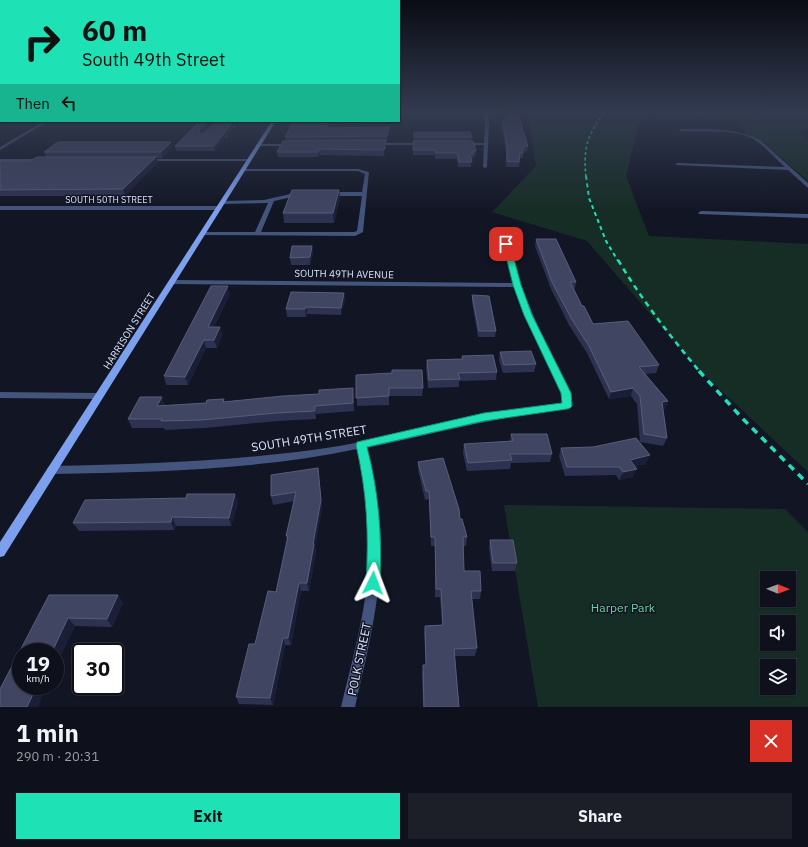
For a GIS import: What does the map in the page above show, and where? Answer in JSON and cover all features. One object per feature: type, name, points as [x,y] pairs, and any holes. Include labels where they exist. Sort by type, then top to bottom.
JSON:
[{"type":"main road","name":"HARRISON STREET","points":[[0,552],[258,145]]},
{"type":"street","points":[[258,145],[296,145]]},
{"type":"street","points":[[485,167],[486,145]]},
{"type":"street","points":[[763,145],[808,186]]},
{"type":"street","points":[[0,160],[47,160]]},
{"type":"street","points":[[141,160],[249,160]]},
{"type":"street","points":[[678,164],[789,169]]},
{"type":"street","points":[[202,234],[354,234],[360,232],[367,173],[358,170],[243,170]]},
{"type":"street","name":"SOUTH 50TH STREET","points":[[0,208],[221,205],[271,201],[286,196],[303,194]]},
{"type":"street","points":[[326,194],[364,194]]},
{"type":"street","points":[[257,234],[271,201]]},
{"type":"street","points":[[701,213],[808,216]]},
{"type":"street","points":[[506,244],[517,285]]},
{"type":"street","name":"SOUTH 49TH AVENUE","points":[[172,282],[517,285]]},
{"type":"street","name":"SOUTH 49TH STREET","points":[[52,470],[191,466],[266,459],[361,445],[484,417],[567,406],[566,393],[528,315],[517,285]]},
{"type":"street","points":[[0,395],[99,396]]},
{"type":"street","name":"POLK STREET","points":[[348,707],[366,625],[373,583],[375,545],[373,510],[368,472],[361,445]]},
{"type":"green space","points":[[532,145],[634,145],[626,176],[649,236],[808,244],[808,472],[697,368],[587,241],[492,212],[536,166]]},
{"type":"green space","points":[[767,145],[808,145],[808,181]]},
{"type":"green space","name":"Harper Park","points":[[504,505],[785,509],[808,532],[808,707],[538,707]]},
{"type":"building","points":[[54,145],[168,145],[161,152],[44,152]]},
{"type":"building","points":[[176,145],[215,145],[214,146],[175,146]]},
{"type":"building","points":[[281,145],[385,145],[384,150],[319,149],[318,152],[277,152]]},
{"type":"building","points":[[413,145],[474,145],[476,151],[472,151],[473,154],[470,154],[472,162],[459,162],[457,153],[436,153],[435,150],[413,150]]},
{"type":"building","points":[[507,145],[528,146],[523,146],[523,153],[520,153],[519,162],[507,161]]},
{"type":"building","points":[[37,157],[156,157],[123,189],[0,190],[0,161],[30,161]]},
{"type":"building","points":[[292,190],[339,190],[333,213],[283,213]]},
{"type":"building","points":[[536,239],[556,239],[576,282],[570,282],[593,324],[628,321],[659,365],[639,367],[668,401],[662,402],[667,438],[644,434],[640,396],[633,388],[611,392],[589,346],[571,318],[552,282]]},
{"type":"building","points":[[292,246],[312,246],[310,257],[290,258]]},
{"type":"building","points":[[211,286],[228,286],[208,327],[220,327],[214,340],[204,340],[185,377],[164,376]]},
{"type":"building","points":[[291,292],[344,293],[341,308],[306,307],[305,309],[286,309]]},
{"type":"building","points":[[472,295],[489,296],[496,331],[479,331]]},
{"type":"building","points":[[531,351],[536,364],[504,365],[500,352]]},
{"type":"building","points":[[493,355],[497,372],[458,373],[460,379],[429,380],[427,360],[463,359],[462,356]]},
{"type":"building","points":[[392,370],[422,370],[423,388],[389,388],[389,396],[356,398],[356,375],[392,373]]},
{"type":"building","points":[[353,388],[353,403],[315,406],[315,411],[202,420],[161,421],[162,419],[128,419],[140,397],[162,397],[157,406],[206,403],[207,400],[224,399],[223,402],[319,394],[319,390]]},
{"type":"building","points":[[511,434],[547,434],[552,454],[510,454],[512,460],[468,463],[464,444],[513,441]]},
{"type":"building","points":[[636,438],[650,455],[630,460],[637,469],[623,472],[619,467],[567,467],[561,448],[593,447]]},
{"type":"building","points":[[443,458],[459,509],[460,519],[462,519],[467,537],[463,537],[464,571],[480,571],[481,591],[471,591],[477,648],[454,649],[459,707],[424,707],[423,665],[426,665],[425,626],[443,625],[441,589],[436,589],[435,537],[431,537],[429,491],[426,491],[418,462]]},
{"type":"building","points":[[318,468],[321,500],[307,583],[299,583],[288,638],[283,638],[270,698],[236,697],[249,644],[255,644],[268,591],[276,592],[296,492],[271,496],[271,475]]},
{"type":"building","points":[[187,494],[235,494],[229,518],[172,517],[171,522],[73,523],[85,500],[186,498]]},
{"type":"building","points":[[490,540],[513,540],[517,563],[493,563]]},
{"type":"building","points":[[49,595],[118,595],[107,619],[68,618],[56,643],[24,643]]},
{"type":"building","points":[[12,666],[12,695],[33,695],[27,707],[0,707],[0,689]]},
{"type":"railway","points":[[586,177],[585,158],[587,145]]},
{"type":"railway","points":[[586,176],[589,198],[606,241],[618,261]]},
{"type":"railway","points":[[618,260],[657,318],[700,372]]},
{"type":"railway","points":[[699,371],[743,419],[808,484]]},
{"type":"route","points":[[373,583],[375,545],[373,510],[368,472],[361,445],[484,417],[567,406],[566,393],[528,315],[510,263],[506,244]]}]
